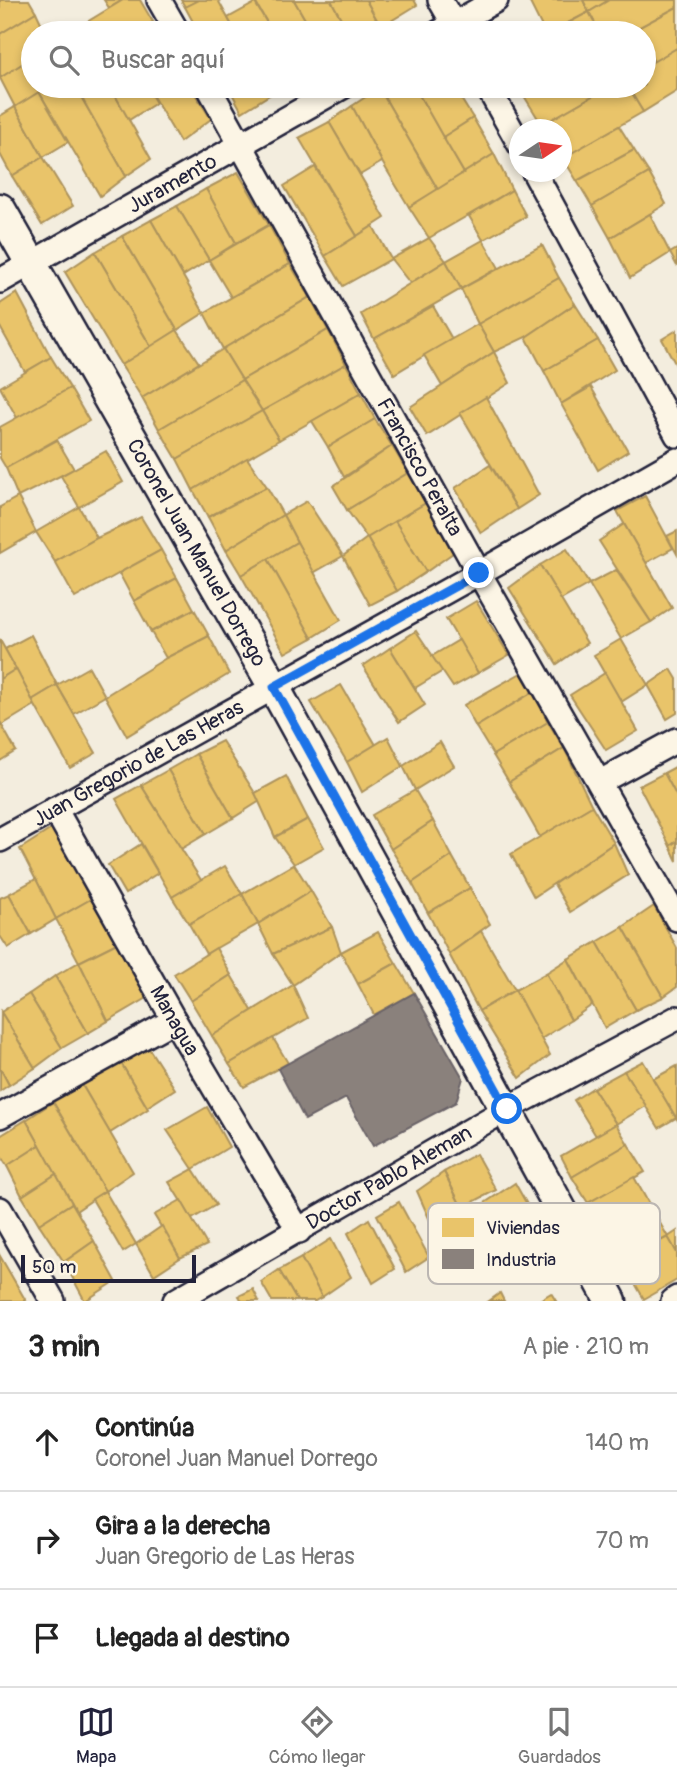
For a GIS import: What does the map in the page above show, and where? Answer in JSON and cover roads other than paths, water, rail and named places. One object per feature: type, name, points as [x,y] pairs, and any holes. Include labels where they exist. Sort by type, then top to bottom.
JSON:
[{"type":"street","points":[[159,0],[171,21]]},
{"type":"street","points":[[440,0],[447,21]]},
{"type":"street","points":[[464,21],[496,0]]},
{"type":"street","name":"Francisco Peralta","points":[[215,98],[479,573],[677,919]]},
{"type":"street","name":"Juramento","points":[[0,281],[322,98]]},
{"type":"street","points":[[494,98],[509,125]]},
{"type":"street","points":[[539,182],[677,435]]},
{"type":"street","name":"Coronel Juan Manuel Dorrego","points":[[0,209],[274,687],[558,1203]]},
{"type":"street","name":"Juan Gregorio de Las Heras","points":[[0,840],[677,460]]},
{"type":"street","points":[[600,782],[677,740]]},
{"type":"street","name":"Managua","points":[[55,809],[174,1020],[299,1231]]},
{"type":"street","name":"Doctor Pablo Aleman","points":[[176,1301],[507,1109],[677,1018]]},
{"type":"street","points":[[0,1116],[174,1020]]},
{"type":"street","points":[[0,1209],[53,1301]]},
{"type":"street","name":"Coronel Juan Manuel Dorrego","points":[[602,1284],[611,1301]]}]
